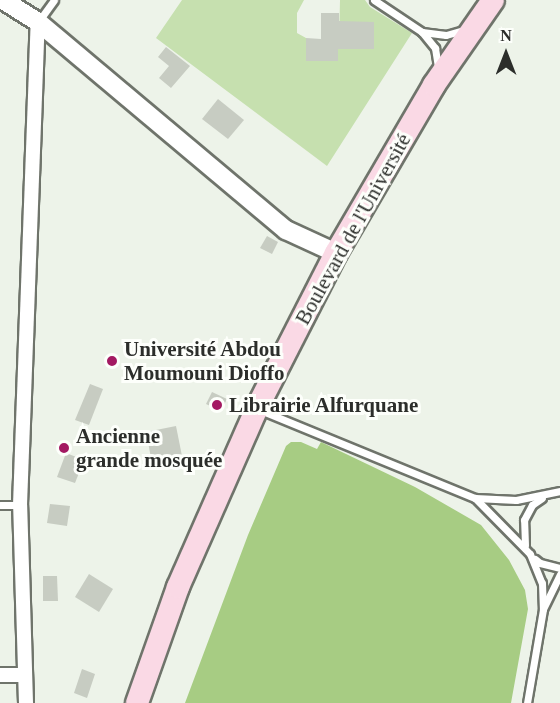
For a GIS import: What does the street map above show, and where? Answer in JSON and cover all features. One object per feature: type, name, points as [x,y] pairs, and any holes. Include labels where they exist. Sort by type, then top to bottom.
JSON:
[{"type":"main road","name":"Boulevard de l'Université","points":[[137,703],[178,587],[257,408],[336,253],[434,85],[493,0]]},
{"type":"street","points":[[3,0],[38,22],[286,230],[336,253]]},
{"type":"street","points":[[26,703],[20,505],[38,22]]},
{"type":"street","points":[[0,675],[24,675]]},
{"type":"lane","points":[[38,22],[54,0]]},
{"type":"lane","points":[[374,0],[422,32],[437,55],[438,70],[434,85]]},
{"type":"lane","points":[[422,32],[455,34],[475,24]]},
{"type":"lane","points":[[257,408],[475,498],[516,501],[560,492]]},
{"type":"lane","points":[[527,703],[543,609],[542,583],[523,538],[524,520],[532,505],[548,495]]},
{"type":"lane","points":[[475,498],[540,563],[560,568]]},
{"type":"lane","points":[[0,505],[20,505]]},
{"type":"lane","points":[[543,609],[560,574]]},
{"type":"green space","points":[[182,0],[304,0],[297,13],[297,33],[306,38],[306,61],[338,61],[338,49],[374,49],[374,22],[339,44],[340,0],[365,0],[370,7],[412,33],[327,166],[156,38]]},
{"type":"green space","points":[[291,442],[301,442],[317,449],[321,442],[415,487],[481,525],[509,560],[525,590],[528,609],[511,703],[185,703],[248,535],[286,446]]},
{"type":"building","points":[[321,13],[339,13],[339,21],[374,22],[374,49],[338,49],[338,61],[306,61],[306,38],[321,39]]},
{"type":"building","points":[[166,47],[190,66],[171,88],[159,78],[169,66],[158,57]]},
{"type":"building","points":[[218,99],[244,120],[228,139],[202,119]]},
{"type":"building","points":[[267,236],[278,242],[272,254],[260,248]]},
{"type":"building","points":[[90,384],[103,389],[89,425],[75,420]]},
{"type":"building","points":[[212,392],[227,399],[221,411],[206,404]]},
{"type":"building","points":[[176,426],[183,461],[153,468],[146,432]]},
{"type":"building","points":[[66,453],[84,460],[75,483],[57,477]]},
{"type":"building","points":[[50,504],[70,506],[67,526],[47,523]]},
{"type":"building","points":[[89,574],[113,589],[99,612],[75,597]]},
{"type":"building","points":[[43,576],[57,576],[58,601],[43,601]]},
{"type":"building","points":[[82,669],[95,674],[87,698],[74,693]]},
{"type":"place","name":"Université Abdou Moumouni Dioffo","points":[[112,361]]},
{"type":"place","name":"Librairie Alfurquane","points":[[217,405]]},
{"type":"place","name":"Ancienne grande mosquée","points":[[64,448]]}]
